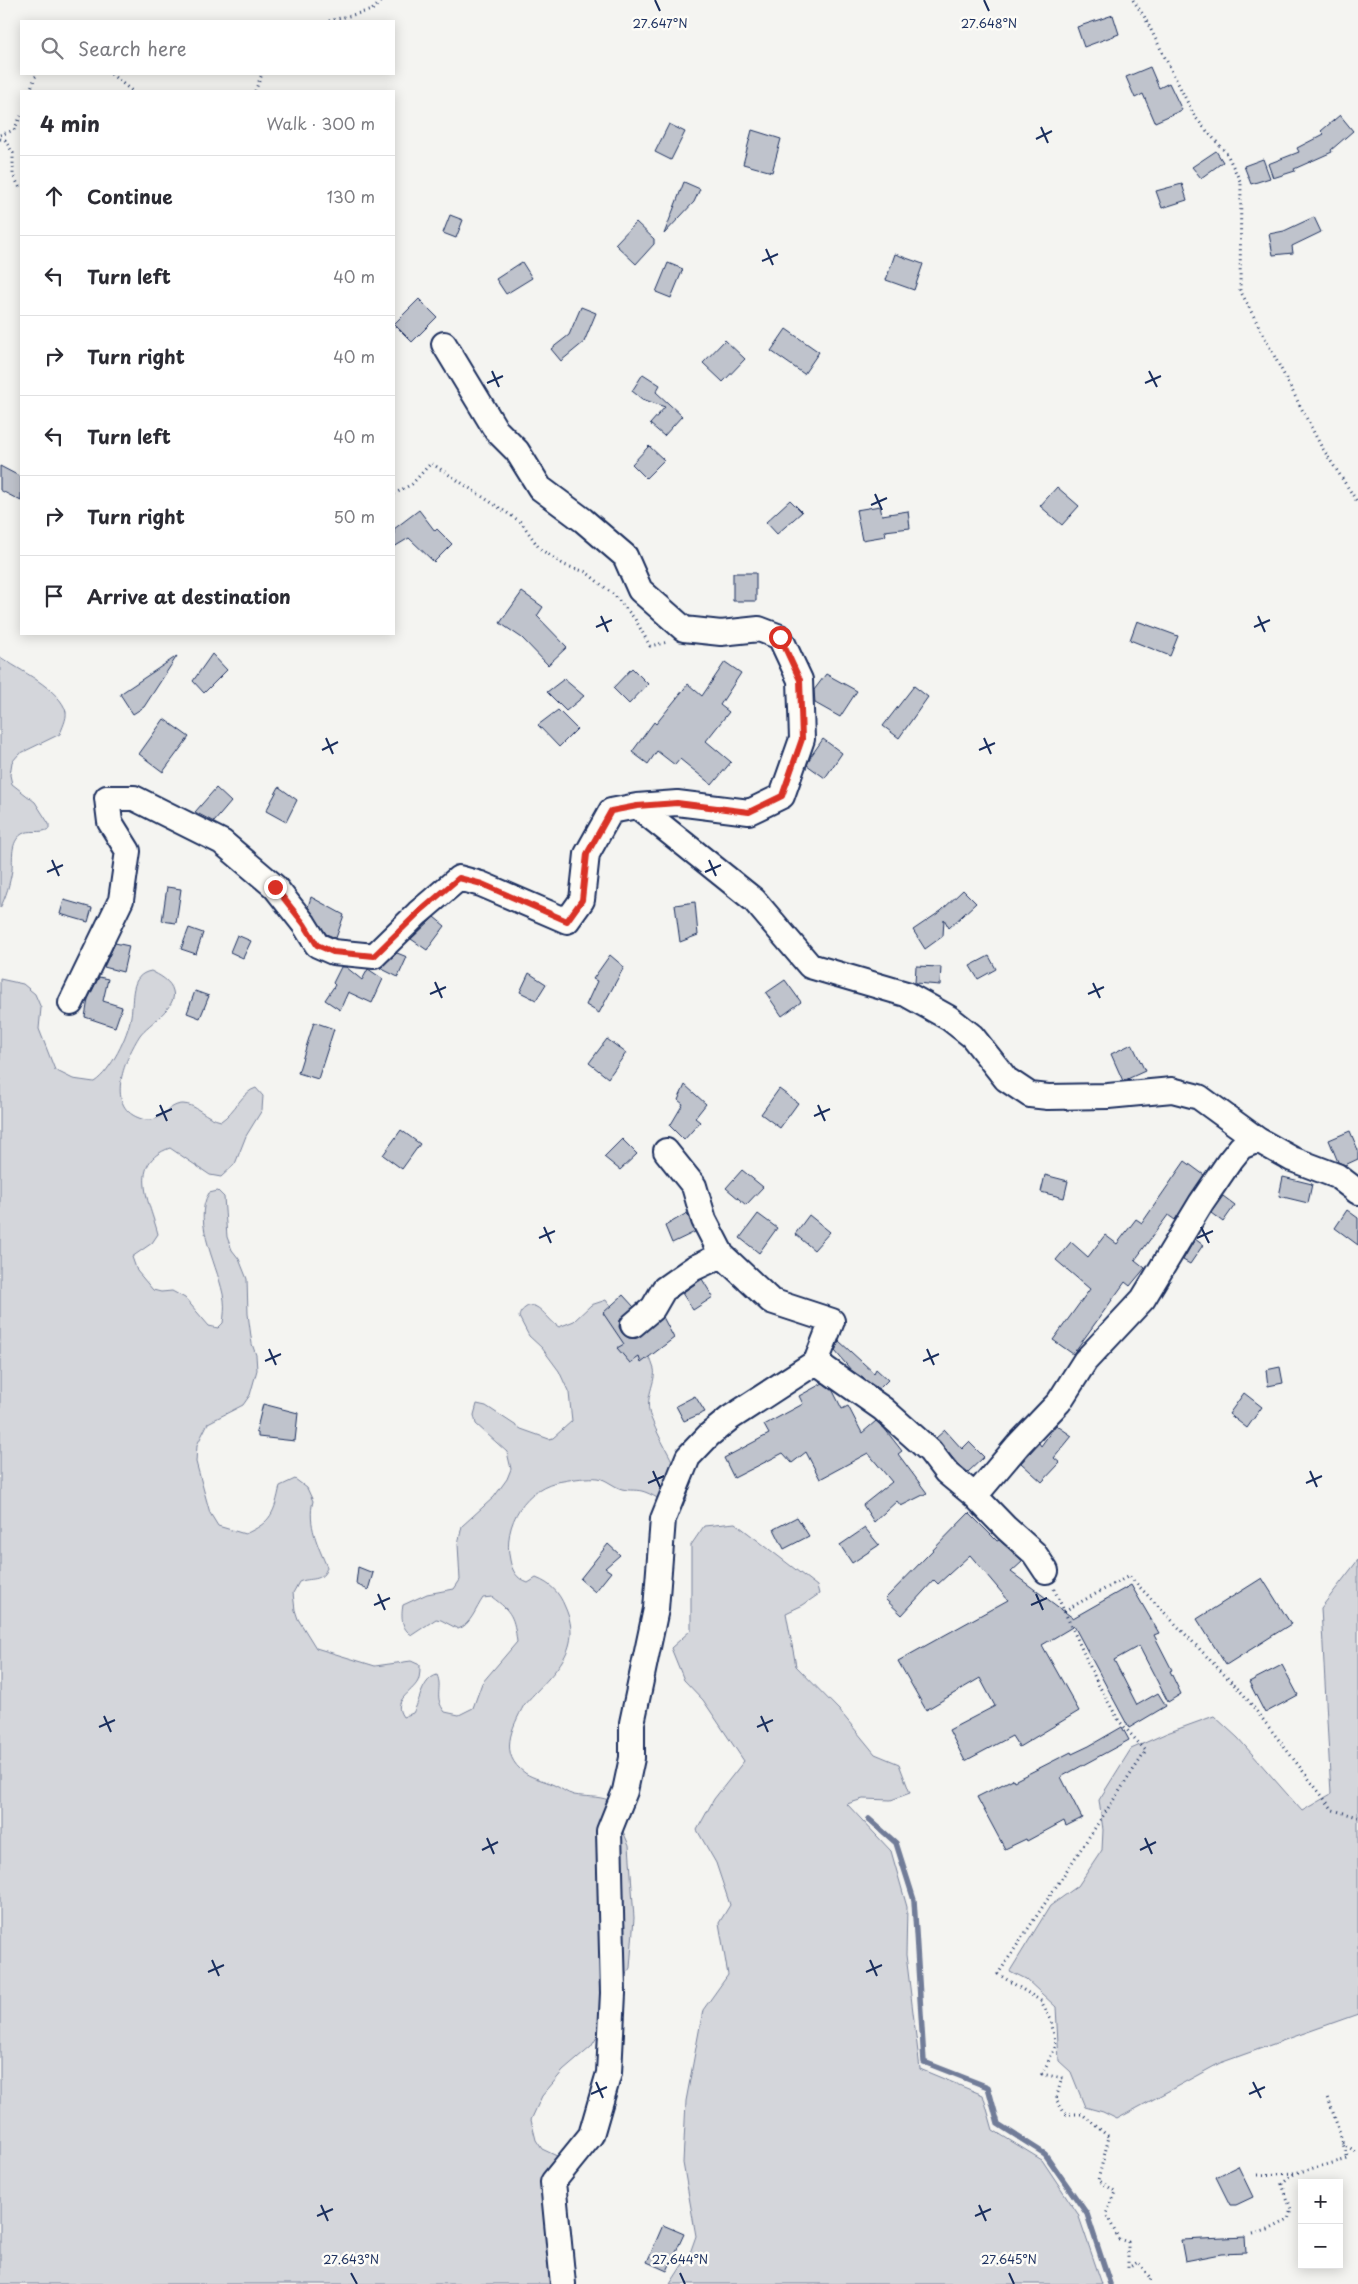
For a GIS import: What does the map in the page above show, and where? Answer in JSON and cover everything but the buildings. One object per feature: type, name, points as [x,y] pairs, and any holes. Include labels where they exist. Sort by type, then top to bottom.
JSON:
[{"type":"street","points":[[70,1003],[121,900],[128,851],[110,822],[107,798],[134,798],[222,842],[275,887],[304,924],[317,945],[333,952],[374,956],[418,913],[459,878],[482,884],[567,921],[582,900],[587,854],[611,811],[637,806],[677,803],[749,812],[782,796],[802,739],[800,680],[780,637],[759,629],[721,633],[684,629],[640,590],[625,556],[583,520],[540,488],[517,451],[496,430],[444,344]]},
{"type":"street","points":[[637,806],[754,900],[810,966],[906,994],[949,1018],[972,1036],[1006,1079],[1030,1095],[1048,1097],[1108,1096],[1172,1090],[1198,1097],[1258,1140],[1292,1159],[1337,1176],[1358,1192]]},
{"type":"street","points":[[975,1496],[1018,1445],[1059,1402],[1085,1361],[1143,1299],[1201,1202],[1229,1162],[1241,1147],[1258,1140]]},
{"type":"street","points":[[563,2284],[553,2182],[591,2135],[609,2073],[613,1992],[609,1831],[625,1791],[632,1758],[632,1723],[656,1609],[663,1519],[688,1458],[709,1435],[730,1418],[816,1362],[832,1321],[770,1301],[722,1255],[704,1220],[694,1186],[666,1151]]},
{"type":"street","points":[[632,1325],[653,1308],[664,1289],[694,1268],[722,1255]]},
{"type":"street","points":[[816,1362],[883,1409],[930,1451],[946,1472],[975,1496],[1034,1553],[1046,1571]]},
{"type":"path","points":[[333,20],[372,10],[383,0]]},
{"type":"path","points":[[1133,0],[1144,16],[1195,117],[1227,154],[1241,183],[1240,290],[1321,446],[1358,503]]},
{"type":"path","points":[[30,90],[35,77],[38,75]]},
{"type":"path","points":[[112,75],[131,90]]},
{"type":"path","points":[[255,90],[262,75]]},
{"type":"path","points":[[0,135],[14,130],[20,118]]},
{"type":"path","points":[[0,139],[5,140],[13,153],[13,174],[20,188]]},
{"type":"path","points":[[395,493],[412,484],[431,463],[521,522],[540,549],[564,564],[586,572],[615,596],[635,619],[650,646],[671,641],[684,629]]},
{"type":"path","points":[[1046,1571],[1098,1684],[1119,1721],[1146,1751],[998,1974],[1041,2000],[1051,2020],[1056,2046],[1042,2074],[1062,2078],[1056,2098],[1065,2114],[1082,2114],[1109,2137],[1098,2180],[1116,2192],[1106,2214],[1118,2239],[1128,2242],[1128,2268],[1138,2262],[1151,2278],[1150,2284]]},
{"type":"path","points":[[1064,1611],[1129,1576],[1244,1696],[1333,1810],[1358,1817]]},
{"type":"path","points":[[1258,2174],[1295,2173],[1348,2159],[1328,2097]]},
{"type":"path","points":[[1342,2143],[1358,2153]]},
{"type":"path","points":[[1253,2234],[1268,2230],[1288,2220],[1291,2209],[1282,2184],[1295,2173]]},
{"type":"shaded area","points":[[0,657],[48,688],[62,704],[66,715],[60,734],[19,754],[12,762],[10,775],[12,784],[35,802],[49,824],[49,829],[25,833],[18,837],[13,850],[10,880],[0,908]]},
{"type":"shaded area","points":[[151,971],[170,984],[173,997],[167,1009],[140,1035],[129,1055],[121,1080],[120,1092],[122,1103],[128,1112],[139,1118],[153,1120],[172,1107],[183,1104],[192,1106],[210,1117],[221,1121],[251,1090],[256,1088],[263,1096],[262,1110],[246,1136],[235,1164],[221,1177],[210,1175],[170,1148],[157,1155],[149,1163],[145,1174],[145,1185],[158,1234],[152,1243],[132,1257],[137,1271],[153,1290],[161,1292],[172,1291],[185,1298],[209,1326],[218,1328],[223,1323],[224,1300],[208,1246],[203,1218],[204,1205],[209,1193],[218,1191],[224,1197],[227,1237],[247,1279],[248,1314],[257,1370],[250,1395],[243,1405],[208,1423],[197,1445],[196,1462],[210,1513],[218,1526],[245,1534],[261,1525],[270,1516],[276,1503],[280,1486],[295,1479],[307,1488],[313,1501],[311,1518],[314,1535],[327,1567],[325,1572],[316,1579],[299,1582],[293,1593],[298,1619],[316,1648],[375,1666],[411,1661],[420,1665],[418,1681],[399,1706],[403,1717],[413,1713],[428,1681],[437,1675],[441,1707],[445,1712],[459,1715],[473,1708],[482,1683],[517,1642],[511,1616],[492,1597],[483,1598],[469,1621],[458,1629],[436,1619],[412,1635],[404,1626],[402,1613],[403,1605],[427,1594],[454,1589],[460,1580],[458,1544],[462,1526],[494,1497],[507,1479],[511,1469],[507,1452],[476,1424],[474,1415],[477,1404],[486,1406],[521,1429],[549,1439],[553,1438],[572,1421],[569,1393],[559,1371],[542,1348],[529,1336],[519,1317],[521,1312],[529,1306],[534,1306],[559,1327],[574,1321],[591,1305],[606,1300],[623,1330],[645,1352],[652,1362],[654,1379],[649,1397],[649,1411],[655,1428],[680,1478],[687,1499],[680,1506],[675,1505],[645,1492],[616,1487],[598,1478],[576,1479],[550,1484],[538,1490],[520,1509],[513,1521],[508,1547],[511,1564],[518,1577],[528,1583],[536,1578],[541,1580],[554,1589],[560,1597],[570,1623],[571,1637],[562,1661],[524,1705],[519,1714],[510,1740],[512,1758],[525,1773],[568,1793],[609,1800],[629,1845],[634,1918],[630,1968],[623,1979],[609,2017],[591,2047],[563,2071],[542,2096],[531,2120],[536,2140],[542,2149],[559,2157],[569,2169],[563,2203],[573,2284],[0,2284],[0,979],[23,984],[35,994],[41,1008],[39,1029],[55,1070],[73,1079],[94,1082],[107,1070],[122,1043],[129,1024],[134,989],[139,977]]},
{"type":"shaded area","points":[[735,1523],[817,1586],[819,1594],[803,1605],[786,1613],[796,1666],[839,1710],[875,1754],[899,1764],[910,1793],[891,1800],[863,1799],[847,1804],[891,1851],[907,1907],[906,1955],[920,2069],[983,2095],[993,2130],[1042,2160],[1078,2214],[1102,2284],[670,2284],[690,2253],[696,2236],[683,2163],[686,2101],[703,2010],[728,1975],[719,1923],[730,1905],[716,1863],[697,1830],[714,1799],[744,1761],[703,1700],[684,1680],[671,1648],[691,1630],[691,1545],[704,1526]]},
{"type":"shaded area","points":[[1358,1560],[1358,2014],[1220,2063],[1117,2119],[1103,2112],[1085,2107],[1071,2072],[1059,2061],[1056,2007],[1026,1979],[1010,1971],[1050,1906],[1078,1886],[1102,1850],[1103,1830],[1099,1800],[1131,1749],[1167,1733],[1214,1716],[1238,1738],[1302,1811],[1331,1794],[1321,1608]]},
{"type":"waterway","points":[[869,1819],[896,1843],[914,1900],[924,2062],[988,2087],[998,2124],[1045,2154],[1087,2214],[1110,2284]]},
{"type":"route","points":[[275,887],[304,924],[317,945],[333,952],[374,956],[418,913],[459,878],[482,884],[567,921],[582,900],[587,854],[611,811],[637,806],[677,803],[749,812],[782,796],[802,739],[800,680],[780,637]]}]
